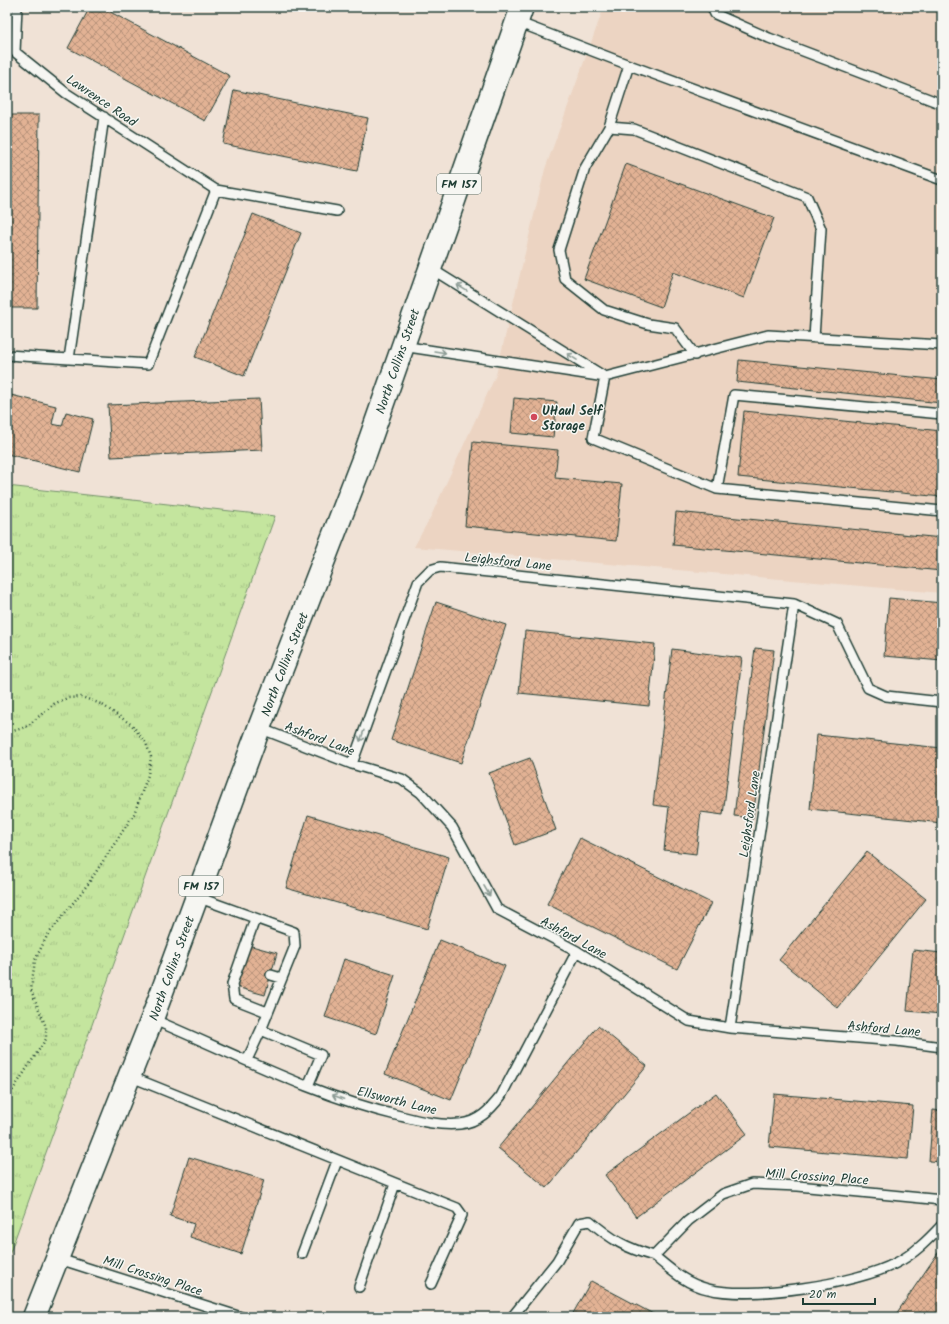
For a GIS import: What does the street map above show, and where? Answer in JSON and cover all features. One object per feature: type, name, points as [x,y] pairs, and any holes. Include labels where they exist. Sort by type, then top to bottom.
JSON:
[{"type":"main road","name":"North Collins Street","points":[[34,1317],[56,1258],[152,1019],[259,728],[365,454],[519,14]]},
{"type":"lane","name":"Lawrence Road","points":[[17,7],[15,52],[66,93],[216,190]]},
{"type":"lane","points":[[712,7],[714,14],[769,38],[942,104]]},
{"type":"lane","points":[[519,14],[629,65],[942,180]]},
{"type":"lane","points":[[629,65],[609,127],[585,168],[559,250],[565,279],[604,310],[648,324],[675,328],[695,355]]},
{"type":"lane","points":[[69,359],[104,117]]},
{"type":"lane","points":[[609,127],[634,129],[807,197],[821,229],[814,338]]},
{"type":"lane","points":[[7,355],[148,364],[216,190],[337,210]]},
{"type":"lane","points":[[429,268],[605,377]]},
{"type":"lane","points":[[402,346],[605,377],[768,335],[942,345]]},
{"type":"lane","points":[[605,377],[593,438],[717,489],[942,511]]},
{"type":"lane","points":[[717,489],[734,395],[942,414]]},
{"type":"lane","name":"Leighsford Lane","points":[[352,764],[418,582],[430,570],[440,567],[794,604],[837,624],[868,688],[886,696],[942,702]]},
{"type":"lane","name":"Leighsford Lane","points":[[730,1028],[794,604]]},
{"type":"lane","name":"Ashford Lane","points":[[259,728],[352,764],[402,778],[421,793],[452,827],[498,909],[577,951],[689,1021],[730,1028],[897,1041],[942,1047]]},
{"type":"lane","points":[[197,897],[294,932],[295,946],[261,1030],[247,1060]]},
{"type":"lane","points":[[255,919],[232,984],[234,998],[267,1012]]},
{"type":"lane","name":"Ellsworth Lane","points":[[152,1019],[308,1086],[368,1109],[432,1124],[460,1124],[475,1120],[489,1112],[501,1096],[577,951]]},
{"type":"lane","points":[[271,975],[281,978]]},
{"type":"lane","points":[[261,1030],[321,1055],[308,1086]]},
{"type":"lane","points":[[129,1076],[457,1208],[462,1215],[431,1284]]},
{"type":"lane","points":[[302,1254],[337,1161]]},
{"type":"lane","points":[[359,1287],[395,1184]]},
{"type":"lane","name":"Mill Crossing Place","points":[[654,1256],[688,1221],[723,1194],[752,1184],[798,1186],[942,1200]]},
{"type":"lane","points":[[512,1317],[557,1261],[579,1223],[590,1221],[609,1238],[632,1250],[654,1256],[681,1279],[708,1289],[755,1292],[807,1286],[864,1276],[896,1263],[924,1245],[942,1225]]},
{"type":"lane","name":"Mill Crossing Place","points":[[56,1258],[241,1317]]},
{"type":"path","points":[[7,733],[26,726],[54,704],[67,698],[82,697],[101,704],[132,725],[146,743],[150,756],[148,775],[134,814],[88,884],[47,936],[36,960],[31,990],[46,1027],[46,1039],[7,1099]]},
{"type":"shaded area","points":[[604,7],[942,7],[942,593],[414,547],[431,516],[496,375],[545,169]]},
{"type":"green space","points":[[7,486],[275,516],[7,1261]]},
{"type":"building","points":[[90,7],[101,7],[230,76],[205,121],[68,48]]},
{"type":"building","points":[[234,90],[368,118],[357,171],[223,144]]},
{"type":"building","points":[[7,115],[39,115],[37,308],[7,308]]},
{"type":"building","points":[[626,164],[774,218],[744,298],[673,272],[661,307],[584,279]]},
{"type":"building","points":[[253,214],[301,233],[244,376],[195,357]]},
{"type":"building","points":[[739,360],[942,380],[942,403],[737,382]]},
{"type":"building","points":[[11,395],[56,406],[52,424],[62,426],[66,412],[93,419],[80,472],[7,454],[7,413]]},
{"type":"building","name":"UHaul Self Storage","points":[[514,398],[557,402],[553,437],[511,433]]},
{"type":"building","points":[[259,399],[262,450],[111,457],[108,405]]},
{"type":"building","points":[[744,411],[942,431],[942,497],[738,477]]},
{"type":"building","points":[[473,442],[558,450],[555,478],[622,484],[616,541],[465,526]]},
{"type":"building","points":[[676,512],[942,538],[942,571],[673,545]]},
{"type":"building","points":[[889,598],[942,603],[942,661],[884,656]]},
{"type":"building","points":[[436,602],[506,625],[461,763],[391,740]]},
{"type":"building","points":[[525,631],[655,644],[649,706],[519,693]]},
{"type":"building","points":[[755,648],[774,650],[753,818],[734,816]]},
{"type":"building","points":[[672,649],[742,658],[723,815],[701,812],[696,854],[664,850],[669,807],[653,805]]},
{"type":"building","points":[[817,735],[942,748],[942,823],[810,809]]},
{"type":"building","points":[[530,758],[556,830],[515,845],[489,773]]},
{"type":"building","points":[[308,815],[449,857],[427,929],[286,888]]},
{"type":"building","points":[[580,838],[711,903],[677,969],[547,904]]},
{"type":"building","points":[[867,852],[926,899],[838,1008],[779,960]]},
{"type":"building","points":[[440,940],[505,966],[451,1100],[385,1074]]},
{"type":"building","points":[[248,945],[277,953],[265,995],[236,987]]},
{"type":"building","points":[[913,950],[942,953],[942,1014],[907,1011]]},
{"type":"building","points":[[344,959],[395,975],[376,1034],[325,1017]]},
{"type":"building","points":[[598,1026],[647,1066],[547,1188],[498,1148]]},
{"type":"building","points":[[716,1093],[747,1134],[636,1217],[605,1175]]},
{"type":"building","points":[[774,1094],[913,1106],[908,1159],[769,1147]]},
{"type":"building","points":[[933,1110],[942,1111],[942,1162],[929,1161]]},
{"type":"building","points":[[189,1157],[264,1180],[241,1254],[190,1237],[194,1224],[170,1216]]},
{"type":"building","points":[[942,1247],[942,1317],[894,1317]]},
{"type":"building","points":[[591,1281],[659,1317],[571,1317]]},
{"type":"place","name":"UHaul Self Storage","points":[[534,417]]}]
